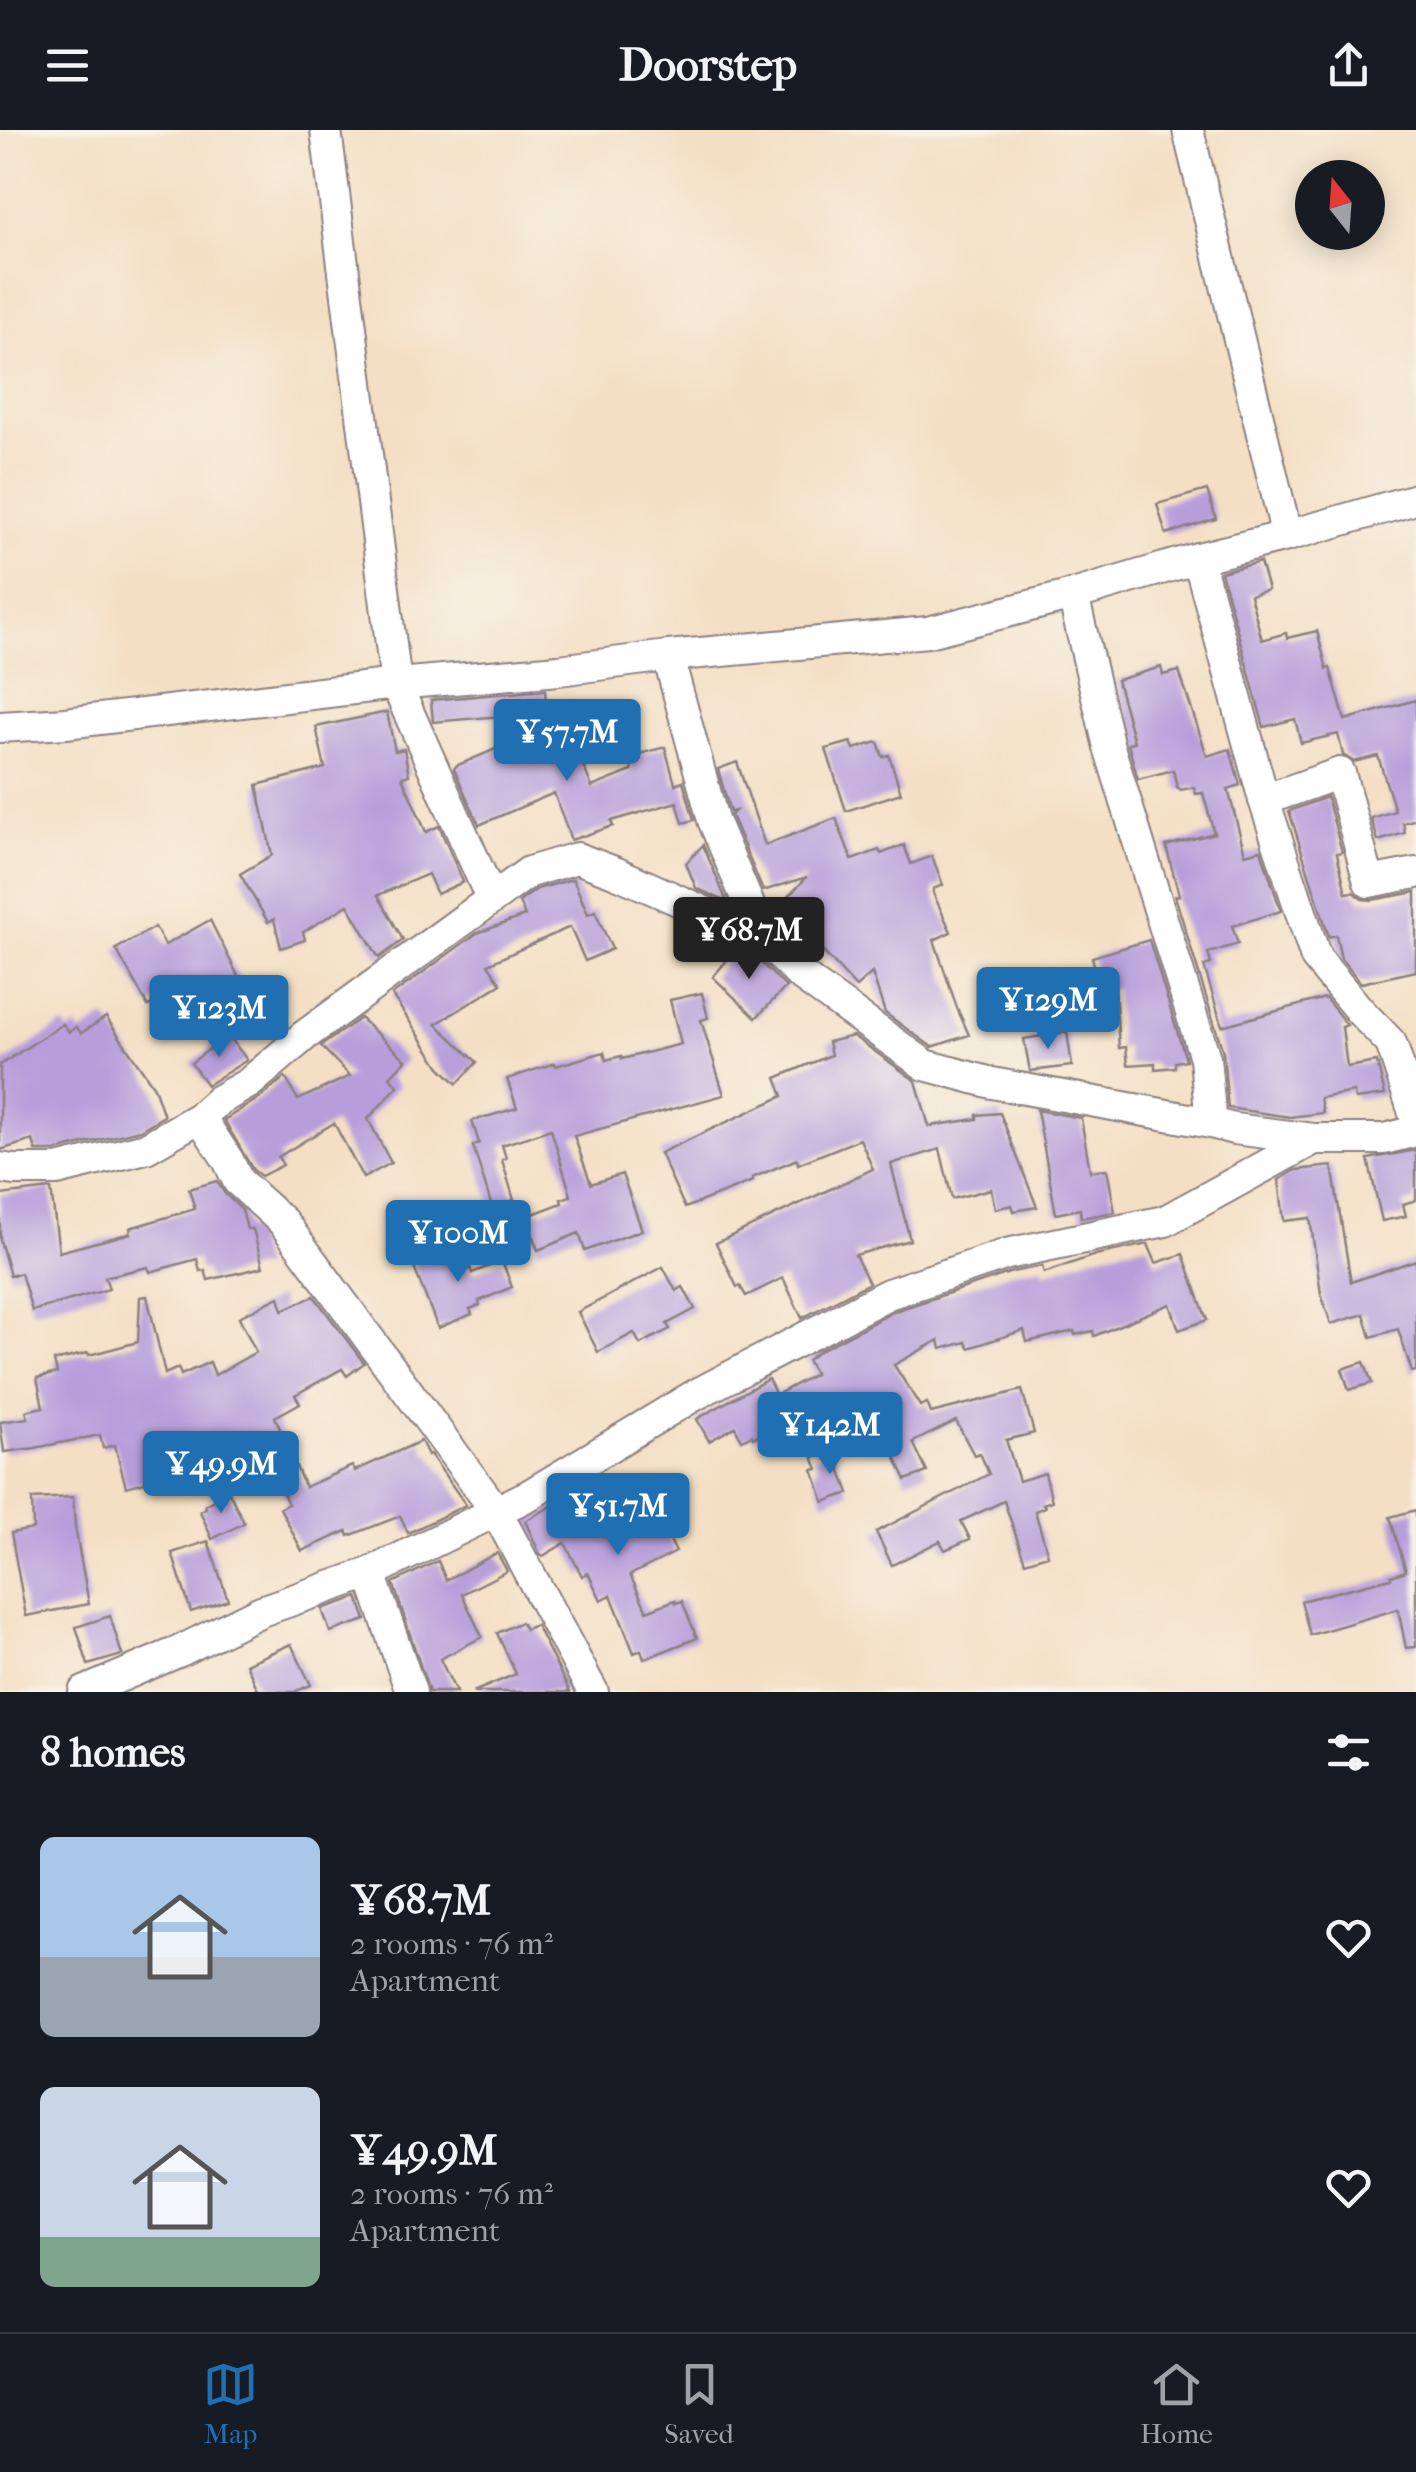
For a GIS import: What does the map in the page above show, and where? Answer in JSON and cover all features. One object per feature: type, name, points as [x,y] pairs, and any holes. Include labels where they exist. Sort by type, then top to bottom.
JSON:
[{"type":"street","points":[[326,130],[396,684],[491,898]]},
{"type":"street","points":[[1188,130],[1287,536]]},
{"type":"street","points":[[0,727],[928,632],[1416,499]]},
{"type":"street","points":[[1198,558],[1264,800],[1316,958],[1391,1043],[1416,1118]]},
{"type":"street","points":[[1073,595],[1109,747],[1205,1058],[1211,1122]]},
{"type":"street","points":[[668,656],[713,820],[763,938]]},
{"type":"street","points":[[1264,800],[1340,772],[1369,882],[1416,873]]},
{"type":"street","points":[[0,1168],[57,1170],[146,1148],[200,1118],[219,1100],[248,1084],[304,1036],[529,872],[578,858],[763,938],[799,974],[925,1065],[992,1083],[1211,1122],[1234,1130],[1314,1139],[1384,1139],[1416,1130]]},
{"type":"street","points":[[200,1118],[238,1181],[283,1222],[496,1511],[593,1692]]},
{"type":"street","points":[[84,1692],[180,1651],[261,1610],[370,1573],[529,1495],[695,1395],[888,1294],[1007,1254],[1164,1221],[1314,1139]]},
{"type":"street","points":[[370,1573],[411,1692]]},
{"type":"building","points":[[1207,490],[1216,519],[1166,534],[1157,504]]},
{"type":"building","points":[[1260,562],[1268,590],[1250,595],[1262,640],[1286,633],[1287,638],[1317,631],[1345,720],[1416,700],[1416,819],[1403,823],[1405,833],[1378,841],[1371,818],[1395,811],[1378,756],[1354,762],[1343,755],[1338,734],[1301,743],[1295,719],[1264,727],[1221,572]]},
{"type":"building","points":[[1161,667],[1163,675],[1179,671],[1207,756],[1230,749],[1240,785],[1228,789],[1245,854],[1261,850],[1281,911],[1232,926],[1238,944],[1208,953],[1211,964],[1204,966],[1222,1026],[1325,998],[1347,1025],[1342,1027],[1347,1067],[1377,1062],[1385,1095],[1355,1099],[1354,1092],[1320,1098],[1323,1113],[1290,1117],[1228,1108],[1223,1052],[1175,896],[1179,895],[1166,846],[1214,833],[1203,793],[1196,794],[1194,787],[1177,787],[1173,770],[1138,779],[1128,744],[1134,742],[1117,680]]},
{"type":"building","points":[[545,690],[547,712],[433,722],[431,700]]},
{"type":"building","points":[[387,712],[395,751],[404,749],[409,775],[402,777],[426,832],[439,826],[463,882],[437,894],[428,874],[378,895],[403,940],[379,958],[348,905],[303,932],[305,940],[281,948],[274,919],[268,922],[240,874],[272,855],[257,785],[325,768],[316,727]]},
{"type":"building","points":[[549,726],[550,743],[570,734],[592,787],[632,771],[629,757],[665,747],[675,784],[683,781],[694,820],[683,823],[677,802],[611,821],[613,826],[571,840],[554,793],[479,825],[456,766]]},
{"type":"building","points":[[851,742],[854,749],[878,742],[883,757],[889,755],[901,793],[846,811],[826,749]]},
{"type":"building","points":[[737,762],[765,845],[836,818],[852,860],[904,845],[911,864],[932,856],[943,885],[933,889],[933,893],[951,932],[934,940],[969,1035],[932,1047],[885,1013],[872,973],[856,987],[815,943],[807,955],[791,940],[779,906],[807,877],[763,891],[731,815],[735,811],[730,812],[718,769]]},
{"type":"building","points":[[1327,797],[1342,852],[1337,853],[1346,893],[1372,900],[1416,892],[1416,971],[1361,983],[1341,959],[1336,935],[1329,937],[1289,811]]},
{"type":"building","points":[[703,845],[727,902],[696,888],[686,863]]},
{"type":"building","points":[[573,879],[588,914],[595,911],[612,949],[585,961],[570,927],[488,964],[501,984],[436,1024],[477,1062],[457,1084],[440,1067],[392,995],[477,933],[525,916],[519,902],[537,889]]},
{"type":"building","points":[[210,920],[245,990],[209,1008],[196,981],[148,1006],[116,949],[155,927],[165,945]]},
{"type":"building","points":[[1149,940],[1186,1060],[1175,1062],[1175,1067],[1155,1069],[1155,1063],[1128,1065],[1126,1047],[1119,1048],[1115,988],[1105,992],[1092,957]]},
{"type":"building","points":[[738,947],[752,954],[786,987],[756,1018],[713,977]]},
{"type":"building","points":[[702,993],[708,1018],[701,1020],[724,1095],[574,1136],[591,1184],[622,1174],[642,1230],[585,1251],[579,1233],[538,1250],[525,1217],[571,1196],[551,1129],[502,1145],[506,1158],[502,1160],[514,1200],[492,1207],[473,1146],[479,1143],[472,1121],[517,1108],[507,1079],[604,1052],[606,1060],[621,1056],[622,1059],[681,1044],[670,1000]]},
{"type":"building","points":[[106,1017],[154,1087],[164,1116],[140,1130],[55,1151],[36,1151],[33,1140],[0,1150],[0,1065],[63,1024],[69,1032],[76,1027],[81,1033]]},
{"type":"building","points":[[360,1018],[406,1060],[390,1077],[398,1086],[368,1119],[391,1163],[363,1178],[334,1123],[278,1157],[283,1165],[261,1176],[253,1170],[224,1120],[285,1077],[298,1100],[350,1076],[321,1046]]},
{"type":"building","points":[[1067,1032],[1072,1066],[1030,1071],[1024,1039]]},
{"type":"building","points":[[228,1035],[247,1060],[207,1085],[191,1063]]},
{"type":"building","points":[[853,1036],[916,1081],[929,1126],[1000,1113],[1037,1207],[1014,1211],[1012,1205],[995,1209],[991,1189],[952,1199],[940,1149],[891,1164],[910,1240],[855,1255],[869,1283],[802,1318],[783,1278],[746,1296],[737,1287],[716,1243],[873,1169],[860,1139],[798,1164],[797,1159],[685,1208],[660,1153],[783,1096],[776,1078],[831,1055],[828,1042]]},
{"type":"building","points":[[1037,1110],[1081,1118],[1090,1171],[1107,1169],[1115,1212],[1081,1218],[1080,1209],[1056,1214]]},
{"type":"building","points":[[1416,1150],[1416,1200],[1403,1204],[1406,1216],[1382,1221],[1368,1159]]},
{"type":"building","points":[[1332,1166],[1351,1282],[1416,1260],[1416,1371],[1412,1372],[1398,1329],[1371,1337],[1364,1314],[1331,1324],[1321,1294],[1310,1218],[1284,1221],[1279,1180],[1296,1170]]},
{"type":"building","points":[[217,1181],[242,1210],[247,1229],[253,1229],[263,1267],[208,1280],[197,1259],[150,1272],[148,1267],[105,1277],[109,1289],[32,1311],[21,1273],[10,1276],[0,1240],[0,1195],[51,1189],[59,1252],[131,1233],[130,1228],[195,1209],[189,1189]]},
{"type":"building","points":[[1148,1244],[1156,1263],[1183,1254],[1207,1320],[1179,1330],[1170,1304],[1094,1336],[1093,1331],[1075,1335],[1074,1331],[1027,1342],[1024,1330],[969,1348],[966,1342],[941,1349],[939,1340],[894,1365],[920,1406],[927,1403],[931,1413],[1022,1390],[1034,1433],[1006,1440],[1019,1481],[1045,1473],[1052,1501],[1035,1511],[1048,1555],[1025,1562],[1004,1501],[961,1521],[970,1539],[945,1550],[940,1541],[892,1565],[876,1532],[989,1474],[980,1453],[974,1455],[956,1421],[913,1442],[927,1472],[906,1480],[874,1411],[843,1428],[828,1401],[783,1426],[781,1422],[742,1440],[735,1427],[709,1441],[697,1419],[768,1379],[776,1395],[815,1374],[807,1360],[895,1311],[1012,1272],[1042,1266],[1044,1273],[1095,1255]]},
{"type":"building","points":[[461,1245],[472,1273],[502,1261],[512,1287],[479,1301],[480,1305],[470,1309],[472,1314],[438,1328],[413,1265]]},
{"type":"building","points":[[663,1267],[676,1291],[683,1287],[695,1309],[667,1324],[670,1329],[640,1344],[634,1333],[598,1352],[578,1312]]},
{"type":"building","points":[[147,1296],[165,1374],[178,1368],[181,1375],[210,1362],[215,1375],[256,1352],[239,1317],[279,1297],[283,1310],[314,1296],[364,1363],[347,1376],[342,1369],[295,1395],[300,1403],[275,1417],[288,1447],[265,1452],[258,1435],[212,1455],[216,1464],[126,1487],[115,1445],[103,1448],[100,1435],[4,1452],[0,1422],[28,1418],[26,1411],[43,1407],[37,1378],[57,1373],[54,1361],[138,1342],[140,1297]]},
{"type":"building","points":[[1364,1362],[1372,1383],[1349,1390],[1342,1369]]},
{"type":"building","points":[[421,1441],[466,1505],[408,1533],[400,1516],[349,1536],[347,1531],[302,1551],[280,1508],[288,1504],[272,1468],[292,1457],[305,1487],[352,1466],[355,1471]]},
{"type":"building","points":[[833,1450],[849,1493],[824,1502],[813,1470],[818,1469],[813,1457]]},
{"type":"building","points":[[654,1480],[666,1509],[656,1513],[676,1552],[630,1575],[647,1611],[682,1601],[697,1638],[644,1659],[641,1650],[634,1653],[611,1595],[601,1600],[588,1573],[582,1576],[565,1543],[543,1556],[540,1554],[525,1521],[579,1491],[581,1496],[593,1489],[600,1502]]},
{"type":"building","points":[[229,1492],[244,1523],[212,1539],[200,1511]]},
{"type":"building","points":[[73,1497],[89,1604],[26,1616],[11,1533],[33,1529],[32,1499]]},
{"type":"building","points":[[1416,1510],[1416,1647],[1406,1648],[1398,1609],[1310,1635],[1301,1601],[1406,1571],[1390,1517]]},
{"type":"building","points":[[208,1541],[228,1600],[191,1612],[172,1553]]},
{"type":"building","points":[[497,1553],[507,1571],[462,1594],[482,1637],[440,1659],[456,1692],[429,1692],[393,1583],[438,1561],[446,1580]]},
{"type":"building","points":[[358,1597],[366,1620],[330,1632],[322,1609]]},
{"type":"building","points":[[110,1616],[122,1655],[88,1665],[76,1627]]},
{"type":"building","points":[[521,1622],[525,1629],[536,1625],[570,1692],[473,1692],[516,1674],[497,1633]]},
{"type":"building","points":[[291,1644],[311,1685],[294,1692],[259,1692],[246,1664]]}]
